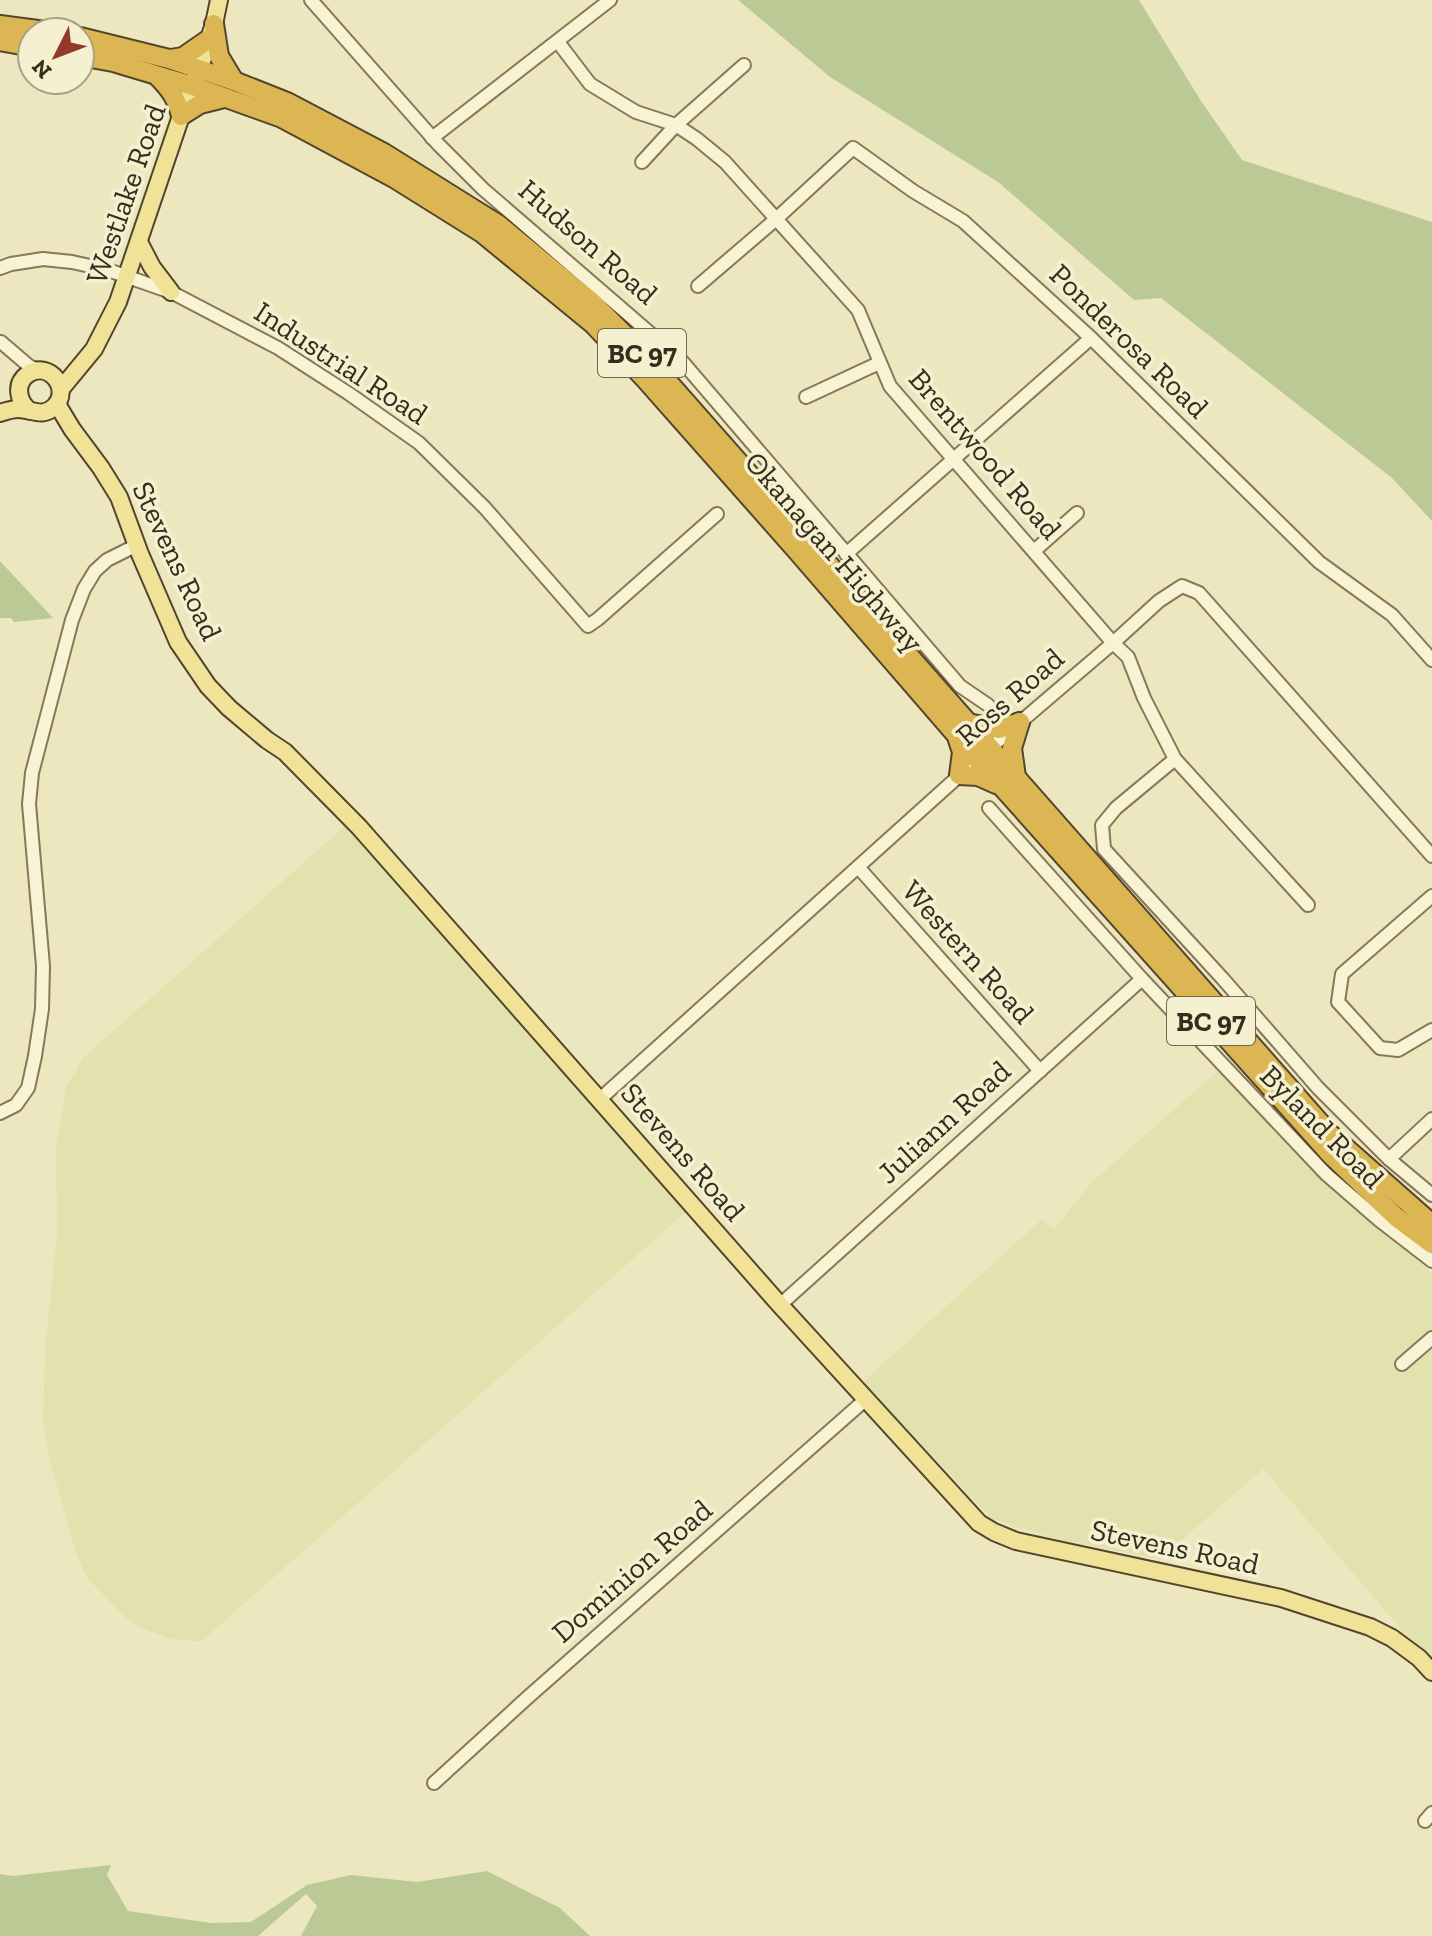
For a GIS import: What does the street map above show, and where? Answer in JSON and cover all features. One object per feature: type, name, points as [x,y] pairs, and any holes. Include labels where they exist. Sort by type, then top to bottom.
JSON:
[{"type":"highway","points":[[156,75],[174,95],[181,116],[229,90],[212,31],[183,57],[169,59]]},
{"type":"highway","name":"Okanagan Highway","points":[[96,41],[169,59],[196,78],[229,90],[287,102],[384,153],[499,225],[593,303],[650,362],[1008,782],[1330,1134],[1432,1224]]},
{"type":"highway","name":"Okanagan Highway","points":[[96,59],[156,75],[196,78]]},
{"type":"highway","points":[[1020,722],[1012,748],[1008,782],[959,775],[963,730],[999,729],[1020,722]]},
{"type":"highway","name":"Okanagan Highway","points":[[1008,782],[1331,1155],[1396,1217],[1432,1244]]},
{"type":"main road","points":[[196,78],[219,0]]},
{"type":"main road","name":"Westlake Road","points":[[49,404],[94,349],[114,311],[196,78]]},
{"type":"main road","points":[[139,242],[152,267],[171,292]]},
{"type":"main road","name":"Westlake Road","points":[[46,372],[64,370],[101,335]]},
{"type":"main road","points":[[0,405],[11,398],[27,375],[46,372],[59,383],[49,404]]},
{"type":"main road","points":[[20,385],[21,403],[49,404]]},
{"type":"main road","points":[[0,413],[49,404]]},
{"type":"main road","name":"Stevens Road","points":[[49,404],[72,429],[119,497],[178,642],[208,686],[229,708],[285,752],[359,827],[780,1305],[979,1523],[1016,1541],[1281,1598],[1370,1627],[1392,1638],[1432,1672]]},
{"type":"street","name":"Hudson Road","points":[[311,0],[432,138],[483,189],[680,359],[960,686],[988,705]]},
{"type":"street","points":[[432,138],[610,0]]},
{"type":"street","name":"Brentwood Road","points":[[558,42],[590,84],[636,112],[676,125],[725,162],[858,310],[890,386],[1128,657],[1144,698],[1175,759],[1308,905]]},
{"type":"street","points":[[642,162],[676,125],[744,65]]},
{"type":"street","name":"Ponderosa Road","points":[[775,220],[853,148],[913,191],[963,221],[1091,338],[1319,562],[1392,615],[1432,660]]},
{"type":"street","points":[[698,286],[775,220]]},
{"type":"street","name":"Industrial Road","points":[[0,268],[43,259],[108,270],[171,292],[278,348],[419,443],[485,508],[588,626],[717,514]]},
{"type":"street","points":[[846,554],[1091,338]]},
{"type":"street","points":[[0,341],[29,366],[46,372]]},
{"type":"street","points":[[0,341],[22,373],[20,385]]},
{"type":"street","points":[[806,397],[879,363]]},
{"type":"street","points":[[1034,551],[1077,513]]},
{"type":"street","points":[[0,1113],[16,1105],[28,1088],[42,1009],[43,966],[29,804],[32,773],[69,629],[84,589],[95,571],[107,560],[137,545]]},
{"type":"street","name":"Ross Road","points":[[600,1099],[959,775],[1159,601],[1182,586],[1199,593],[1432,856]]},
{"type":"street","points":[[1175,759],[1116,808],[1102,825],[1104,849],[1318,1088],[1389,1159],[1432,1195]]},
{"type":"street","name":"Byland Road","points":[[989,808],[1142,979],[1326,1174],[1432,1261]]},
{"type":"street","name":"Western Road","points":[[858,867],[1040,1071]]},
{"type":"street","points":[[1432,896],[1342,974],[1338,1002],[1380,1048],[1398,1050],[1432,1030]]},
{"type":"street","name":"Juliann Road","points":[[780,1305],[1142,979]]},
{"type":"street","points":[[1389,1159],[1432,1119]]},
{"type":"street","points":[[1402,1364],[1432,1338]]},
{"type":"street","name":"Dominion Road","points":[[434,1783],[865,1400]]},
{"type":"green space","points":[[738,0],[1139,0],[1201,101],[1242,160],[1432,222],[1432,521],[1392,478],[1161,298],[1134,300],[998,182],[830,77]]},
{"type":"green space","points":[[0,561],[53,618],[14,622],[11,618],[0,618]]},
{"type":"green space","points":[[345,826],[686,1212],[201,1642],[168,1638],[139,1627],[126,1618],[86,1577],[48,1454],[43,1419],[45,1350],[57,1233],[56,1149],[66,1087],[83,1058]]},
{"type":"green space","points":[[1229,1061],[1366,1216],[1432,1273],[1432,1661],[1263,1469],[1160,1559],[1052,1538],[992,1519],[863,1382],[1042,1219],[1054,1229],[1092,1182]]},
{"type":"green space","points":[[111,1865],[107,1875],[128,1911],[211,1923],[251,1922],[307,1885],[351,1875],[417,1882],[487,1871],[560,1908],[590,1936],[301,1936],[317,1906],[306,1894],[258,1936],[0,1936],[0,1874],[13,1876]]}]
